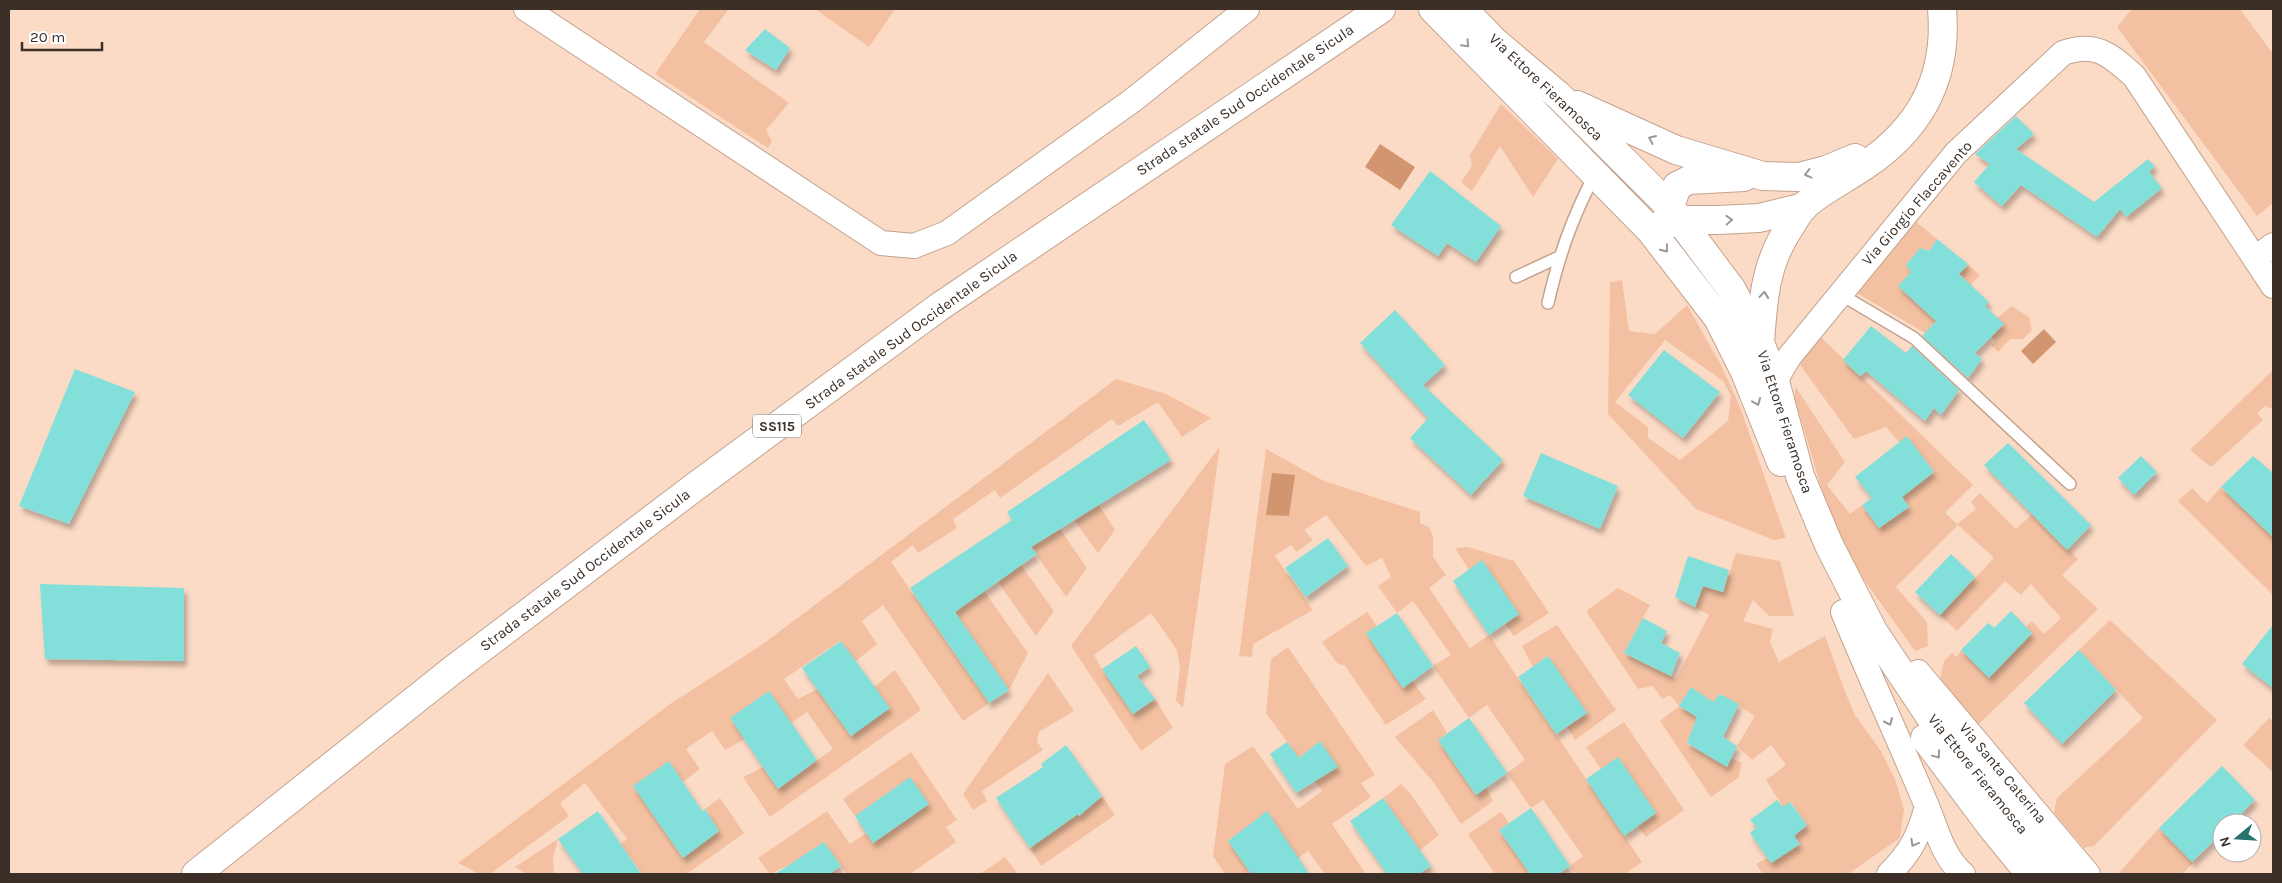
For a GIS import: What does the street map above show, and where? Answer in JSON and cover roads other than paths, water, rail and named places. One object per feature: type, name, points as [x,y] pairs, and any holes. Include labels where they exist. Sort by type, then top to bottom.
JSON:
[{"type":"main road","name":"Strada statale Sud Occidentale Sicula","points":[[196,874],[454,669],[696,486],[939,306],[1381,9]]},
{"type":"main road","name":"Via Ettore Fieramosca","points":[[1433,9],[1651,231],[1712,310],[1745,372],[1844,612],[1882,677],[1916,727],[2030,874]]},
{"type":"main road","name":"Via Ettore Fieramosca","points":[[1463,9],[1495,42],[1559,96],[1674,215],[1732,290],[1760,343],[1775,381],[1800,476],[1829,545],[1873,631],[1935,724],[2059,874]]},
{"type":"main road","points":[[1516,94],[1581,134],[1654,211],[1674,215],[1759,218],[1804,207],[1866,165],[1900,134],[1919,113],[1936,78],[1942,60],[1944,29],[1942,9]]},
{"type":"main road","points":[[1559,96],[1676,150],[1763,176]]},
{"type":"main road","points":[[1745,372],[1740,333],[1714,287],[1680,239],[1674,215],[1677,186],[1689,180],[1799,176],[1826,170],[1900,134]]},
{"type":"main road","points":[[1760,343],[1765,284],[1774,254],[1804,207]]},
{"type":"street","points":[[526,9],[881,242],[914,246],[947,233],[1109,118],[1247,9]]},
{"type":"street","name":"Via Giorgio Flaccavento","points":[[1775,381],[1789,357],[1956,153],[2064,52],[2080,47],[2091,48],[2113,57],[2134,76],[2264,252]]},
{"type":"street","points":[[2264,252],[2273,286]]},
{"type":"street","points":[[1844,612],[1885,713],[1927,806],[1941,844],[1956,868],[1963,874]]},
{"type":"street","name":"Via Santa Caterina","points":[[1918,672],[2088,874]]},
{"type":"street","points":[[1889,874],[1907,855],[1920,832],[1927,806]]},
{"type":"lane","points":[[1548,303],[1559,257],[1575,213],[1595,174]]},
{"type":"lane","points":[[1516,277],[1559,257]]},
{"type":"lane","points":[[1840,294],[1914,338],[2070,484]]}]
